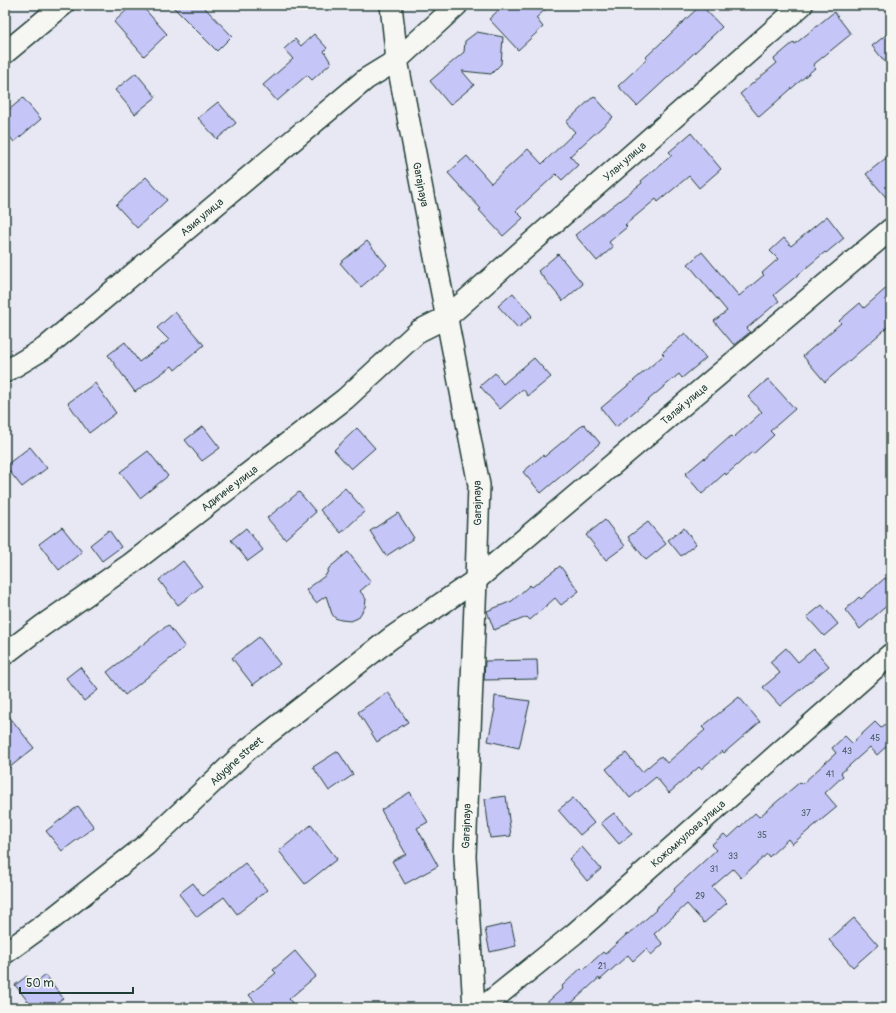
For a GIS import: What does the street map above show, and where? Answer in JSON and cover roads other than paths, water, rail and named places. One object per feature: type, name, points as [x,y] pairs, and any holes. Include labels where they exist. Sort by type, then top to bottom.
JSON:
[{"type":"street","points":[[5,53],[63,5]]},
{"type":"street","name":"Garajnaya","points":[[391,5],[397,60],[479,485],[465,856],[474,1008]]},
{"type":"street","name":"Азия улица","points":[[5,372],[45,348],[366,79],[397,60],[457,5]]},
{"type":"street","name":"Улан улица","points":[[447,317],[802,5]]},
{"type":"street","name":"Талай улица","points":[[476,580],[891,229]]},
{"type":"street","name":"Адигине улица","points":[[5,654],[42,626],[132,563],[345,399],[419,331],[447,317]]},
{"type":"street","name":"Adygine street","points":[[5,953],[52,919],[146,844],[247,750],[391,638],[476,580]]},
{"type":"street","name":"Кожомкулова улица","points":[[482,1008],[574,934],[891,654]]}]
